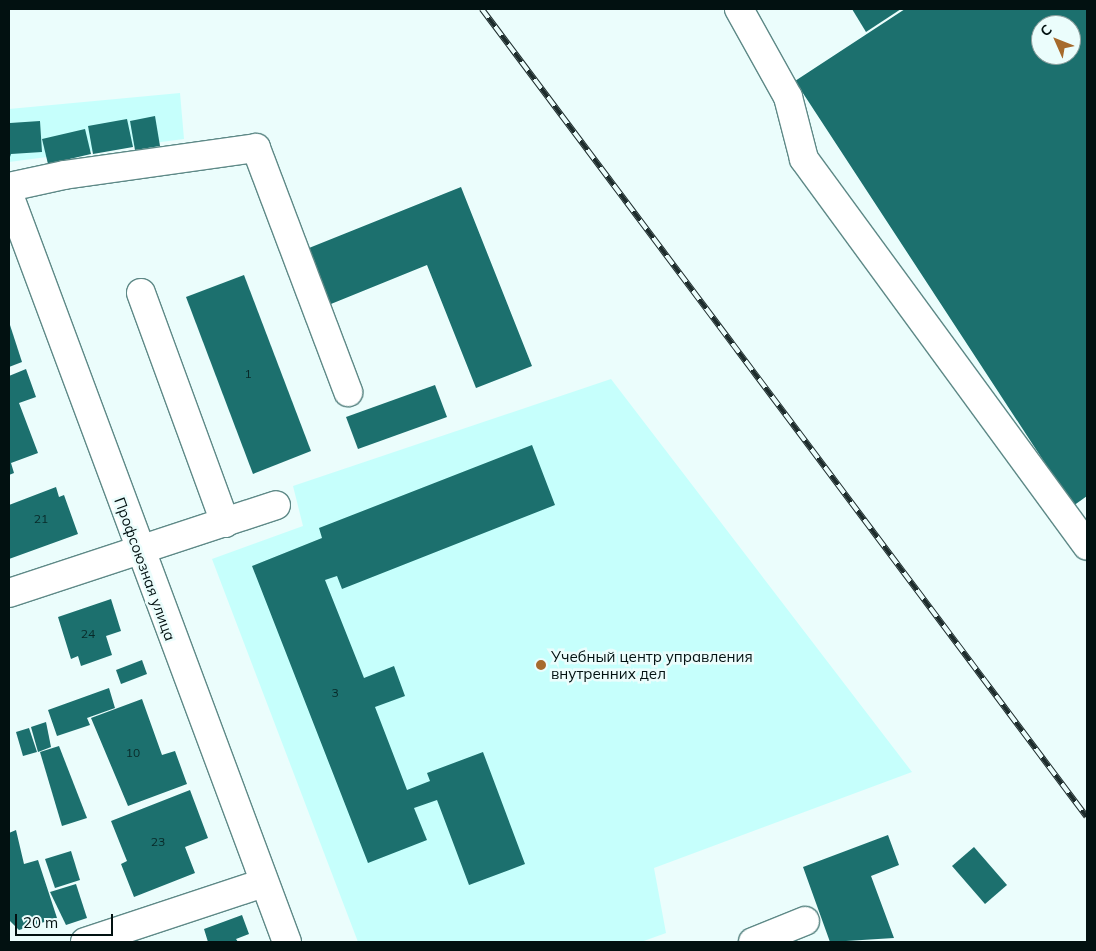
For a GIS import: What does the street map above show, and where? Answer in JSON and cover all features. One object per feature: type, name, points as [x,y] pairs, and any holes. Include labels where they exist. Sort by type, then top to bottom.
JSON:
[{"type":"street","points":[[739,9],[788,98],[804,158],[1087,545]]},
{"type":"street","points":[[9,188],[64,175],[256,148],[348,392]]},
{"type":"street","name":"Профсоюзная улица","points":[[9,195],[138,552],[287,942]]},
{"type":"street","points":[[141,292],[225,523]]},
{"type":"street","points":[[9,593],[276,505]]},
{"type":"street","points":[[85,942],[263,883]]},
{"type":"street","points":[[753,942],[805,921]]},
{"type":"shaded area","points":[[180,93],[184,139],[9,162],[9,109]]},
{"type":"shaded area","name":"Учебный центр управления внутренних дел","points":[[611,379],[912,772],[654,868],[666,933],[641,942],[358,942],[212,559],[303,526],[293,486]]},
{"type":"building","points":[[852,9],[901,9],[866,32]]},
{"type":"building","points":[[905,9],[1087,9],[1087,496],[1073,506],[795,81]]},
{"type":"building","points":[[155,116],[160,146],[135,150],[130,121]]},
{"type":"building","points":[[127,119],[133,147],[93,154],[88,126]]},
{"type":"building","points":[[40,121],[42,152],[11,154],[9,160],[10,123]]},
{"type":"building","points":[[85,129],[91,154],[48,164],[42,139]]},
{"type":"building","points":[[461,187],[532,366],[476,388],[427,265],[326,306],[304,250]]},
{"type":"building","points":[[244,275],[311,451],[253,474],[186,297]]},
{"type":"building","points":[[9,322],[22,362],[9,367]]},
{"type":"building","points":[[26,369],[36,397],[19,403],[38,453],[11,463],[14,473],[9,475],[9,376]]},
{"type":"building","points":[[435,385],[447,417],[358,449],[346,417]]},
{"type":"building","points":[[532,445],[555,505],[342,589],[337,576],[325,580],[364,678],[394,666],[405,696],[375,707],[407,790],[430,781],[427,773],[483,752],[525,864],[469,885],[437,800],[414,808],[427,840],[368,863],[252,566],[322,538],[319,528]]},
{"type":"building","points":[[56,487],[59,497],[64,495],[78,534],[9,559],[9,505]]},
{"type":"building","points":[[111,599],[121,631],[106,636],[112,655],[81,666],[78,656],[71,659],[58,617]]},
{"type":"building","points":[[142,660],[147,674],[121,684],[116,670]]},
{"type":"building","points":[[109,688],[115,708],[87,718],[90,725],[57,736],[48,710]]},
{"type":"building","points":[[142,699],[162,755],[175,751],[187,784],[128,806],[91,718]]},
{"type":"building","points":[[46,722],[51,747],[38,752],[31,727]]},
{"type":"building","points":[[29,728],[37,752],[23,756],[16,732]]},
{"type":"building","points":[[59,746],[87,818],[62,826],[40,752]]},
{"type":"building","points":[[190,790],[208,838],[185,847],[195,873],[134,897],[121,864],[127,861],[111,821]]},
{"type":"building","points":[[16,830],[24,864],[38,860],[57,918],[19,930],[9,920],[9,833]]},
{"type":"building","points":[[888,835],[899,865],[871,876],[894,938],[830,942],[803,867]]},
{"type":"building","points":[[974,847],[1007,885],[985,904],[952,866]]},
{"type":"building","points":[[71,851],[80,880],[55,888],[45,859]]},
{"type":"building","points":[[76,884],[87,918],[66,925],[50,892]]},
{"type":"building","points":[[242,915],[249,934],[236,939],[238,942],[208,942],[204,929]]},
{"type":"railway","points":[[482,9],[1087,817]]},
{"type":"place","name":"Учебный центр управления внутренних дел","points":[[541,665]]}]
